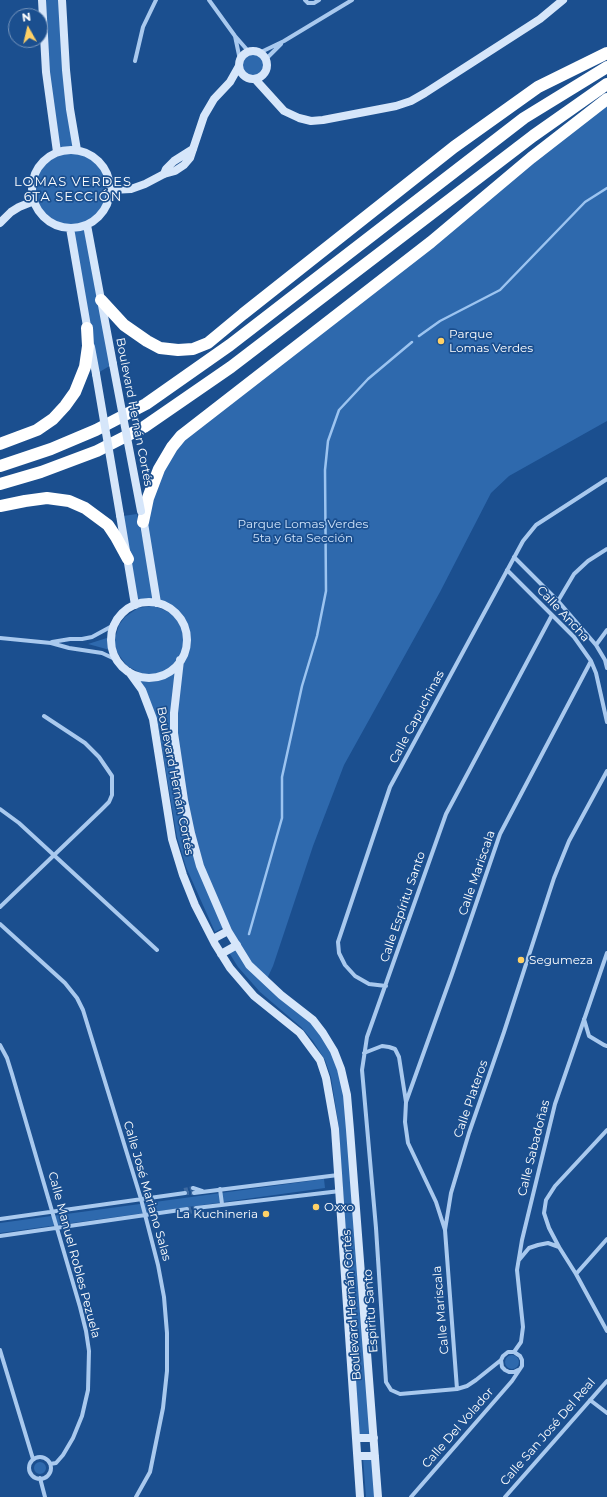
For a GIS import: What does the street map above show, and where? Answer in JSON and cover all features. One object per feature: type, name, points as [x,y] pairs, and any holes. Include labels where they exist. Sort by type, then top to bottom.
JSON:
[{"type":"highway","points":[[101,300],[124,325],[160,348],[178,350],[194,348],[208,343],[454,147],[538,88],[607,53]]},
{"type":"highway","points":[[0,466],[52,449],[96,430],[146,404],[230,345],[524,118],[607,67]]},
{"type":"highway","points":[[0,484],[41,472],[97,451],[144,427],[232,367],[533,136],[607,84]]},
{"type":"highway","points":[[142,516],[159,469],[168,452],[181,436],[431,242],[530,158],[607,99]]},
{"type":"highway","points":[[0,444],[37,430],[53,419],[65,406],[75,392],[85,367],[88,346],[87,328]]},
{"type":"highway","points":[[0,506],[47,498],[69,501],[85,508],[108,526],[128,559]]},
{"type":"main road","points":[[42,0],[46,72],[58,152]]},
{"type":"main road","points":[[62,0],[66,70],[70,109],[77,150]]},
{"type":"main road","points":[[230,82],[246,77],[255,79],[284,111],[299,118],[311,121],[396,106],[411,101],[425,93],[540,19],[563,0]]},
{"type":"main road","points":[[111,190],[131,189],[145,184],[164,174],[166,169],[174,161],[193,149],[204,116],[214,99],[230,82],[243,55],[249,52],[260,53],[265,60],[266,65],[264,73],[271,95]]},
{"type":"main road","points":[[239,63],[241,72],[246,77]]},
{"type":"main road","points":[[255,79],[264,73]]},
{"type":"main road","points":[[67,149],[77,150],[91,154],[102,164],[109,176],[111,190],[109,201],[104,211],[96,219],[87,225],[70,228],[54,224],[42,215],[34,201],[32,186],[36,172],[44,160],[67,149]]},
{"type":"main road","points":[[0,223],[11,212],[34,201]]},
{"type":"main road","name":"Boulevard Hernán Cortés","points":[[87,225],[157,603]]},
{"type":"main road","points":[[70,228],[135,604]]},
{"type":"main road","points":[[146,602],[157,603],[173,611],[180,618],[186,634],[186,643],[180,660],[168,672],[153,677],[144,677],[129,672],[117,660],[113,652],[111,634],[119,616],[126,609],[135,604],[146,602]]},
{"type":"main road","name":"Boulevard Hernán Cortés","points":[[180,660],[174,713],[174,733],[184,800],[200,866],[228,931],[249,964],[281,995],[313,1020],[323,1032],[334,1051],[341,1069],[347,1095],[378,1497]]},
{"type":"main road","name":"Boulevard Hernán Cortés","points":[[129,672],[142,690],[153,719],[172,839],[183,875],[196,906],[221,954],[242,983],[268,1008],[288,1022],[300,1033],[320,1060],[326,1078],[335,1129],[360,1497]]},
{"type":"main road","points":[[213,939],[228,931]]},
{"type":"main road","points":[[221,954],[237,945]]},
{"type":"main road","points":[[356,1438],[374,1438]]},
{"type":"main road","points":[[358,1456],[375,1456]]},
{"type":"street","points":[[135,61],[143,27],[156,0]]},
{"type":"street","points":[[209,0],[235,36],[249,52]]},
{"type":"street","points":[[305,0],[308,3],[314,3],[319,0]]},
{"type":"street","points":[[260,53],[284,41],[349,1]]},
{"type":"street","points":[[235,36],[239,63]]},
{"type":"street","points":[[265,60],[284,41]]},
{"type":"street","name":"Calle Capuchinas","points":[[386,986],[369,984],[355,976],[345,964],[339,953],[338,942],[390,787],[523,541],[536,525],[607,479]]},
{"type":"street","points":[[558,601],[574,574],[588,561],[607,549]]},
{"type":"street","name":"Calle Ancha","points":[[514,557],[558,601],[596,646],[605,660],[607,668]]},
{"type":"street","name":"Calle Ancha","points":[[507,570],[574,637],[590,661],[596,673],[607,722]]},
{"type":"street","name":"Calle Espíritu Santo","points":[[376,1228],[362,1070],[367,1037],[446,814],[552,615]]},
{"type":"street","points":[[51,643],[70,639],[82,639],[101,633],[114,625]]},
{"type":"street","points":[[596,646],[607,630]]},
{"type":"street","points":[[0,638],[51,643],[69,648],[102,653],[117,660]]},
{"type":"street","points":[[82,639],[82,650]]},
{"type":"street","name":"Calle Mariscala","points":[[406,1102],[500,834],[590,661]]},
{"type":"street","points":[[0,907],[109,802],[112,795],[112,776],[99,757],[85,743],[44,716]]},
{"type":"street","name":"Calle Plateros","points":[[445,1230],[451,1193],[469,1133],[504,1032],[554,878],[569,841],[607,771]]},
{"type":"street","points":[[0,809],[19,823],[157,950]]},
{"type":"street","name":"Calle José Mariano Salas","points":[[0,924],[65,983],[77,998],[83,1010],[142,1199],[158,1265],[164,1297],[167,1333],[167,1372],[164,1408],[150,1472],[136,1497]]},
{"type":"street","name":"Calle Sabadoñas","points":[[514,1352],[521,1342],[523,1327],[517,1270],[522,1240],[555,1104],[607,954]]},
{"type":"street","points":[[584,1019],[589,1036],[604,1046],[607,1046]]},
{"type":"street","name":"Calle Manuel Robles Pezuela","points":[[0,1045],[7,1058],[52,1211],[86,1332],[89,1351],[88,1390],[82,1416],[73,1438],[63,1455],[56,1463],[50,1464]]},
{"type":"street","points":[[364,1053],[382,1046],[389,1046],[395,1049],[400,1057],[406,1102],[405,1122],[408,1143],[436,1202],[445,1230]]},
{"type":"street","points":[[607,1130],[555,1186],[546,1200],[544,1213],[558,1247],[576,1274],[607,1331]]},
{"type":"street","points":[[193,1191],[204,1191],[338,1174]]},
{"type":"street","points":[[220,1189],[222,1204]]},
{"type":"street","points":[[196,1209],[222,1204],[340,1191]]},
{"type":"street","points":[[0,1219],[185,1192]]},
{"type":"street","points":[[0,1236],[177,1210],[187,1210]]},
{"type":"street","name":"Espiritu Santo","points":[[376,1228],[386,1382],[391,1390],[400,1394],[457,1389]]},
{"type":"street","name":"Calle Mariscala","points":[[445,1230],[457,1389]]},
{"type":"street","points":[[576,1274],[607,1239]]},
{"type":"street","points":[[518,1262],[529,1248],[548,1244],[558,1247]]},
{"type":"street","points":[[0,1350],[33,1459]]},
{"type":"street","points":[[457,1389],[467,1386],[476,1380],[501,1360],[508,1352],[514,1352],[520,1356],[522,1366],[514,1372],[509,1372],[502,1367],[501,1360]]},
{"type":"street","name":"Calle Del Volador","points":[[411,1497],[508,1387],[518,1370]]},
{"type":"street","name":"Calle San José Del Real","points":[[505,1497],[607,1381]]},
{"type":"street","points":[[590,1400],[607,1413]]},
{"type":"street","points":[[38,1457],[43,1457],[48,1460],[50,1464],[51,1469],[49,1474],[40,1478],[35,1477],[29,1468],[33,1459],[38,1457]]},
{"type":"street","points":[[40,1478],[45,1497]]},
{"type":"green space","points":[[42,0],[62,0],[77,149],[58,150],[51,112],[46,48],[48,48],[48,8],[43,8]]},
{"type":"green space","points":[[253,51],[263,55],[267,65],[263,75],[253,79],[243,75],[239,65],[243,55]]},
{"type":"green space","name":"Parque Lomas Verdes 5ta y 6ta Sección","points":[[607,99],[607,421],[509,476],[491,493],[440,592],[344,765],[313,846],[273,966],[266,981],[224,927],[215,932],[186,867],[177,837],[157,719],[132,674],[142,678],[156,678],[169,674],[176,668],[175,733],[183,661],[188,648],[187,630],[182,619],[174,610],[159,603],[144,522],[172,448]]},
{"type":"green space","points":[[65,151],[79,151],[93,157],[103,167],[109,181],[109,195],[103,209],[93,219],[79,225],[65,225],[51,219],[41,209],[35,195],[35,181],[41,167],[51,157]]},
{"type":"green space","points":[[86,226],[113,364],[96,374],[70,229]]},
{"type":"green space","points":[[137,514],[158,603],[147,602],[137,604],[123,516]]},
{"type":"green space","points":[[152,606],[171,613],[178,621],[183,631],[184,642],[182,653],[167,670],[155,674],[143,674],[127,666],[117,652],[88,644],[116,635],[119,625],[125,617],[138,608]]},
{"type":"green space","points":[[235,948],[310,1020],[332,1052],[345,1095],[374,1434],[358,1435],[339,1128],[331,1077],[325,1060],[313,1041],[301,1027],[260,992],[238,967],[228,951]]},
{"type":"green space","points":[[324,1179],[325,1188],[0,1233],[0,1223]]},
{"type":"green space","points":[[512,1355],[517,1357],[519,1362],[517,1367],[512,1369],[507,1367],[505,1362],[507,1357]]},
{"type":"green space","points":[[363,1458],[372,1458],[375,1497],[366,1497]]},
{"type":"green space","points":[[38,1462],[42,1462],[46,1468],[42,1474],[38,1474],[34,1470],[34,1466]]},
{"type":"waterway","points":[[419,336],[440,321],[500,290],[585,202],[607,188]]},
{"type":"waterway","points":[[249,934],[282,818],[282,777],[302,686],[317,636],[326,591],[325,470],[328,441],[339,410],[368,379],[412,342]]},
{"type":"tunnel","points":[[184,1190],[193,1188]]},
{"type":"tunnel","points":[[185,1193],[194,1193]]},
{"type":"tunnel","points":[[187,1209],[196,1208]]},
{"type":"tunnel","points":[[188,1212],[196,1211]]},
{"type":"place","name":"Parque Lomas Verdes","points":[[441,341]]},
{"type":"place","name":"Segumeza","points":[[521,960]]},
{"type":"place","name":"Oxxo","points":[[316,1207]]},
{"type":"place","name":"La Kuchineria","points":[[266,1214]]},
{"type":"district","name":"LOMAS VERDES 6TA SECCIÓN","points":[[73,190]]}]
